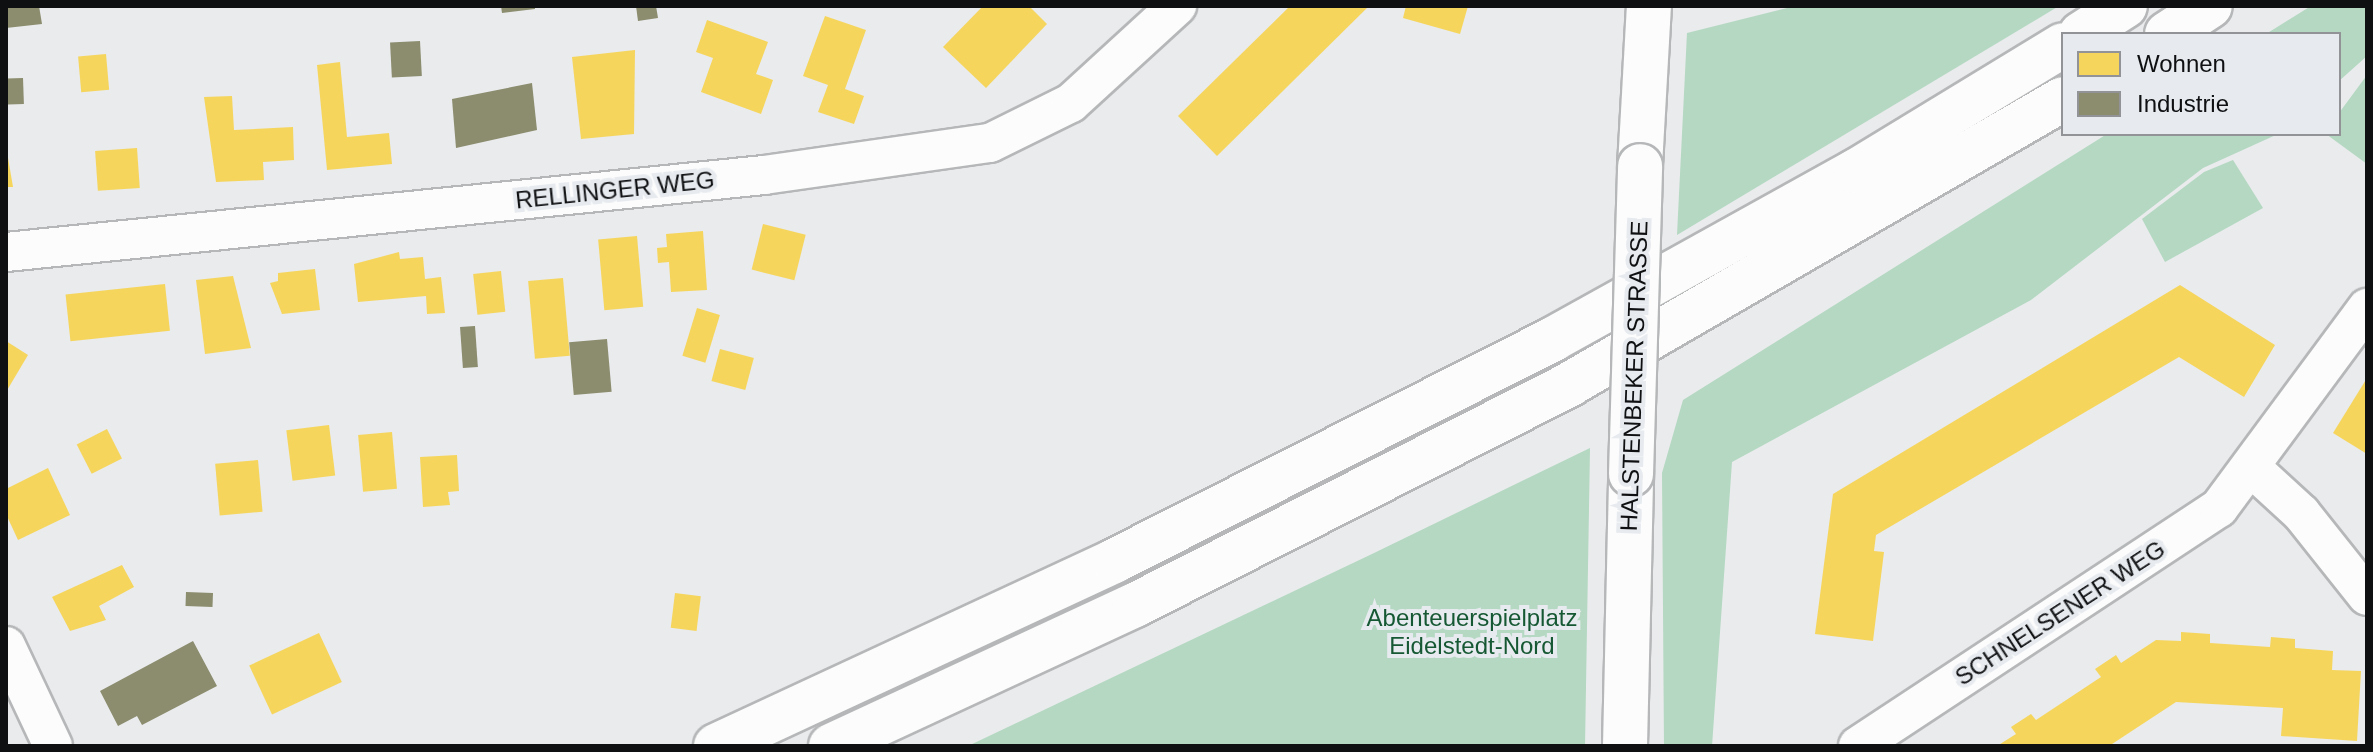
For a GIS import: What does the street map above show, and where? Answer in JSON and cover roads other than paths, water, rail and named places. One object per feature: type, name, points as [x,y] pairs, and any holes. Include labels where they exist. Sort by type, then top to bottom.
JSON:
[{"type":"main road","name":"HALSTENBEKER STRASSE","points":[[1625,746],[1640,166],[1649,6]]},
{"type":"main road","points":[[2084,32],[2125,6]]},
{"type":"main road","points":[[2170,32],[2210,6]]},
{"type":"main road","points":[[716,746],[1114,561],[1539,346],[1856,171],[2061,46]]},
{"type":"main road","points":[[831,746],[1135,605],[1543,398],[2061,100]]},
{"type":"street","name":"RELLINGER WEG","points":[[6,252],[764,175],[990,143],[1071,103],[1177,6]]},
{"type":"street","name":"SCHNELSENER WEG","points":[[1858,746],[2219,508],[2254,470],[2367,308]]},
{"type":"street","points":[[2254,470],[2301,513],[2367,596]]},
{"type":"street","points":[[6,646],[53,746]]},
{"type":"park label","name":"Abenteuerspielplatz Eidelstedt-Nord","points":[[1472,632]]}]
